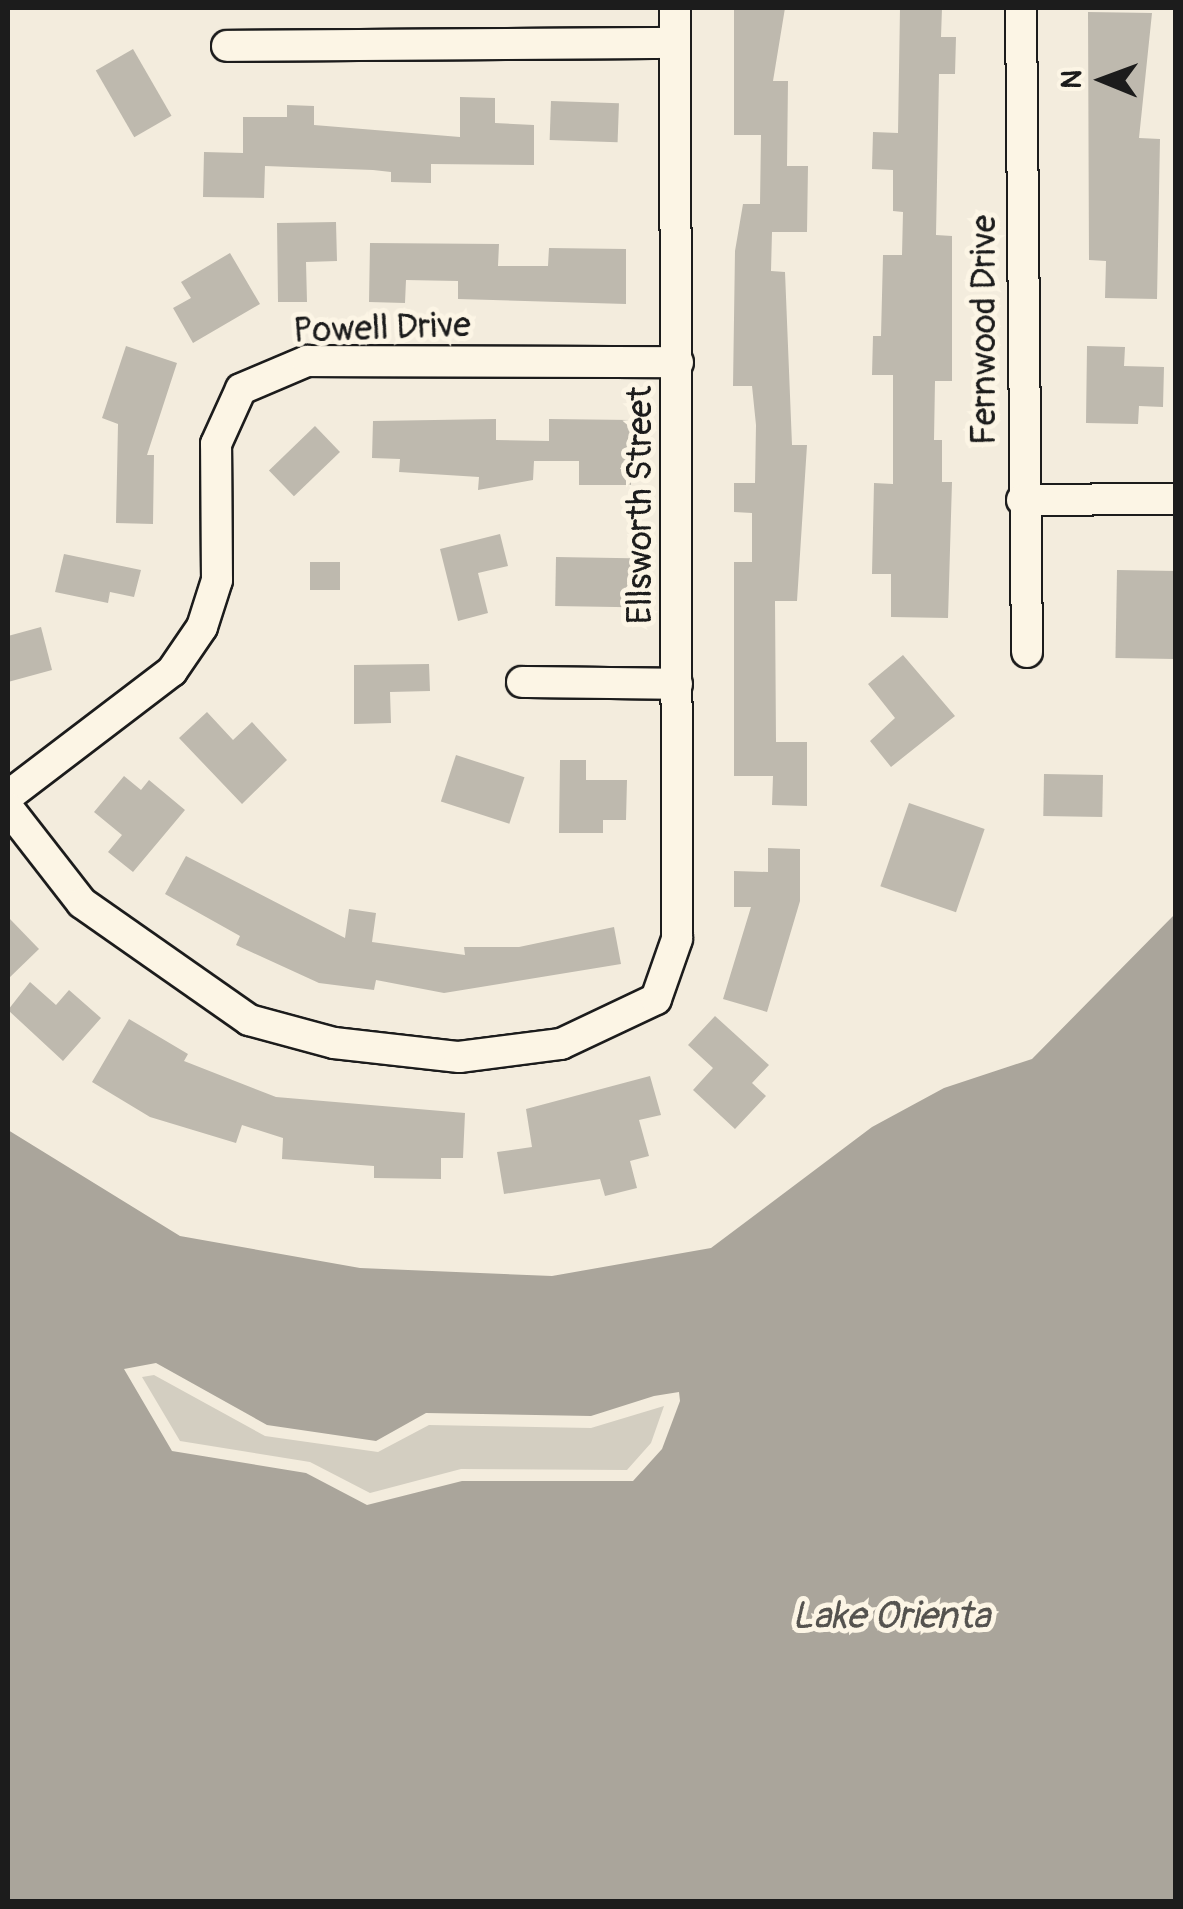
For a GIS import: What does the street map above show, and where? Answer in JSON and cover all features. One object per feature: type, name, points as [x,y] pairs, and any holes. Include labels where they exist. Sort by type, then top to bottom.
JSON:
[{"type":"street","name":"Ellsworth Street","points":[[8,808],[82,904],[248,1020],[334,1043],[459,1058],[561,1044],[656,998],[677,939],[675,8]]},
{"type":"street","name":"Fernwood Drive","points":[[1022,8],[1022,500],[1027,652]]},
{"type":"street","points":[[227,46],[675,43]]},
{"type":"street","name":"Powell Drive","points":[[8,796],[172,671],[202,627],[216,580],[216,444],[242,389],[308,361],[678,362]]},
{"type":"street","points":[[1022,500],[1176,499]]},
{"type":"street","points":[[522,682],[677,684]]},
{"type":"shaded area","points":[[154,1375],[265,1436],[378,1452],[429,1425],[591,1428],[664,1406],[651,1443],[627,1470],[461,1469],[370,1493],[310,1462],[180,1441],[142,1377]]},
{"type":"water","name":"Lake Orienta","points":[[1175,914],[1175,1901],[8,1901],[8,1130],[180,1236],[360,1268],[552,1276],[711,1248],[872,1127],[944,1088],[1032,1059]],"holes":[[[156,1363],[267,1425],[376,1441],[426,1413],[591,1416],[654,1396],[679,1392],[680,1401],[662,1449],[633,1481],[462,1481],[367,1505],[306,1473],[172,1451],[124,1369]]]},
{"type":"building","points":[[734,8],[785,8],[773,81],[788,81],[787,166],[808,166],[807,232],[772,232],[771,271],[785,272],[792,445],[807,445],[797,601],[775,601],[776,742],[807,742],[807,806],[772,805],[773,776],[734,776],[734,562],[752,562],[752,513],[734,512],[734,483],[755,483],[756,425],[752,386],[733,386],[735,251],[743,204],[760,204],[761,135],[734,135]]},
{"type":"building","points":[[900,8],[942,8],[941,37],[956,37],[955,74],[939,74],[936,235],[952,236],[952,381],[935,381],[934,440],[942,440],[942,482],[952,482],[948,618],[891,617],[891,574],[872,574],[874,483],[893,484],[893,375],[872,375],[873,336],[881,336],[883,255],[902,255],[903,212],[893,211],[893,170],[872,169],[873,132],[898,133]]},
{"type":"building","points":[[1088,12],[1152,13],[1139,138],[1160,139],[1157,299],[1105,298],[1106,261],[1089,260]]},
{"type":"building","points":[[133,49],[172,116],[134,137],[96,70]]},
{"type":"building","points":[[460,97],[495,98],[495,123],[534,125],[534,165],[431,164],[431,183],[391,182],[391,172],[373,170],[265,166],[264,198],[203,197],[204,152],[243,153],[243,117],[287,117],[287,105],[314,106],[314,125],[460,137]]},
{"type":"building","points":[[551,101],[619,103],[618,142],[550,140]]},
{"type":"building","points":[[336,222],[337,261],[306,262],[307,302],[278,302],[277,223]]},
{"type":"building","points":[[370,243],[499,244],[498,266],[548,266],[549,248],[626,249],[626,304],[458,299],[458,281],[406,280],[405,303],[369,302]]},
{"type":"building","points":[[230,253],[260,304],[193,343],[173,308],[191,298],[181,282]]},
{"type":"building","points":[[126,346],[177,363],[147,455],[154,455],[153,524],[116,523],[118,424],[102,418]]},
{"type":"building","points":[[1087,346],[1125,347],[1124,366],[1164,367],[1163,407],[1139,406],[1138,424],[1086,423]]},
{"type":"building","points":[[496,419],[496,440],[549,441],[549,419],[631,420],[631,485],[579,485],[579,461],[534,461],[533,480],[478,490],[479,477],[399,472],[400,459],[372,458],[373,421]]},
{"type":"building","points":[[315,426],[340,452],[294,496],[269,470]]},
{"type":"building","points":[[500,534],[508,566],[478,573],[488,613],[458,621],[440,549]]},
{"type":"building","points":[[64,554],[141,570],[134,597],[110,592],[108,603],[55,592]]},
{"type":"building","points":[[556,557],[631,558],[630,607],[555,606]]},
{"type":"building","points":[[310,562],[340,562],[340,590],[310,590]]},
{"type":"building","points":[[1117,570],[1176,571],[1174,659],[1115,658]]},
{"type":"building","points":[[41,627],[52,670],[8,682],[8,636]]},
{"type":"building","points":[[903,655],[955,716],[891,767],[870,741],[895,718],[868,684]]},
{"type":"building","points":[[429,664],[430,691],[390,692],[391,723],[354,724],[354,665]]},
{"type":"building","points":[[207,712],[233,740],[252,722],[287,760],[242,804],[179,738]]},
{"type":"building","points":[[456,755],[524,777],[509,824],[441,802]]},
{"type":"building","points":[[560,760],[586,760],[586,780],[627,780],[626,820],[603,820],[603,833],[559,833]]},
{"type":"building","points":[[1044,774],[1103,775],[1102,817],[1043,816]]},
{"type":"building","points":[[124,776],[141,790],[149,780],[185,810],[133,872],[108,852],[122,835],[94,812]]},
{"type":"building","points":[[909,803],[985,829],[956,912],[880,886]]},
{"type":"building","points":[[768,848],[800,849],[800,901],[767,1012],[723,999],[751,907],[734,907],[734,871],[768,872]]},
{"type":"building","points":[[186,856],[345,938],[349,909],[376,913],[372,942],[465,955],[464,947],[519,947],[614,927],[621,964],[444,993],[376,980],[374,990],[319,983],[236,945],[240,936],[165,894]]},
{"type":"building","points":[[8,917],[39,949],[8,979]]},
{"type":"building","points":[[30,982],[56,1005],[69,990],[101,1018],[63,1061],[8,1010]]},
{"type":"building","points":[[715,1016],[769,1065],[752,1083],[766,1096],[735,1129],[693,1090],[713,1068],[688,1045]]},
{"type":"building","points":[[129,1019],[188,1054],[184,1061],[276,1097],[465,1113],[463,1158],[441,1158],[441,1179],[374,1178],[374,1166],[282,1159],[283,1138],[242,1125],[236,1143],[150,1117],[92,1082]]},
{"type":"building","points":[[650,1076],[661,1115],[639,1120],[649,1156],[630,1161],[637,1188],[605,1196],[600,1179],[504,1194],[497,1152],[532,1147],[526,1109]]}]
